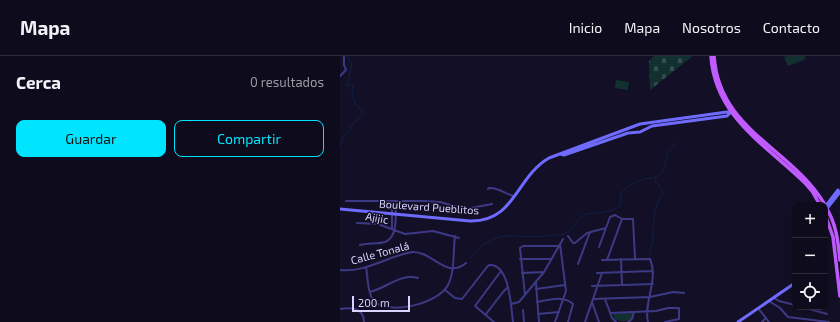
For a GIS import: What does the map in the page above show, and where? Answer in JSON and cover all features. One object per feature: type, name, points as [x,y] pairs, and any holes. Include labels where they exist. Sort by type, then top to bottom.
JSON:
[{"type":"main road","points":[[713,56],[721,84],[736,115],[808,182],[821,202]]},
{"type":"main road","points":[[713,56],[713,68],[717,83],[731,112],[756,139],[806,184],[818,202]]},
{"type":"main road","points":[[731,107],[731,112]]},
{"type":"main road","points":[[731,112],[736,115]]},
{"type":"main road","points":[[828,216],[840,260]]},
{"type":"main road","points":[[828,220],[832,227],[840,296]]},
{"type":"main road","points":[[828,231],[832,233]]},
{"type":"street","points":[[340,76],[346,70],[344,65],[344,56]]},
{"type":"street","name":"Boulevard Pueblitos","points":[[597,142],[638,125],[700,118],[731,112]]},
{"type":"street","name":"Boulevard Pueblitos","points":[[340,209],[482,221],[494,217],[501,212],[527,177],[539,164],[549,158],[628,133],[642,132],[652,126],[690,119]]},
{"type":"street","points":[[637,133],[638,125]]},
{"type":"street","points":[[488,190],[489,188],[496,188],[508,195],[514,196]]},
{"type":"street","points":[[828,204],[839,189]]},
{"type":"street","points":[[346,201],[440,202],[461,208],[471,208],[492,204]]},
{"type":"street","points":[[360,245],[385,242],[390,238],[394,230],[392,201]]},
{"type":"street","points":[[394,214],[396,201]]},
{"type":"street","points":[[599,246],[611,216],[615,215],[622,219],[633,219],[635,258]]},
{"type":"street","points":[[607,260],[622,219]]},
{"type":"street","name":"Ajijic","points":[[357,223],[378,224],[404,234],[433,231],[459,238]]},
{"type":"street","points":[[828,229],[832,227]]},
{"type":"street","points":[[568,236],[573,243],[575,243],[590,232],[606,228]]},
{"type":"street","points":[[578,264],[590,232]]},
{"type":"street","points":[[366,267],[370,292],[372,298],[378,304],[396,309],[418,304],[435,297],[444,290],[450,279],[455,236]]},
{"type":"street","points":[[511,304],[518,303],[544,272],[563,238]]},
{"type":"street","points":[[555,322],[566,291],[560,243]]},
{"type":"street","points":[[525,295],[520,259],[521,247],[558,246]]},
{"type":"street","name":"Calle Tonalá","points":[[340,270],[351,270],[366,267],[405,253],[417,252],[429,256],[442,266],[452,269]]},
{"type":"street","points":[[602,260],[635,258],[650,259],[652,284],[647,312],[648,322]]},
{"type":"street","points":[[520,259],[552,259]]},
{"type":"street","points":[[621,259],[622,285]]},
{"type":"street","points":[[452,269],[461,268],[466,263]]},
{"type":"street","points":[[444,290],[455,298],[460,299],[489,265],[495,266],[501,271],[506,279],[513,322]]},
{"type":"street","points":[[494,322],[476,306],[501,271]]},
{"type":"street","points":[[522,273],[544,272]]},
{"type":"street","points":[[597,273],[652,272]]},
{"type":"street","points":[[585,322],[602,273]]},
{"type":"street","points":[[370,292],[408,276],[418,278]]},
{"type":"street","points":[[536,282],[540,322]]},
{"type":"street","points":[[592,286],[652,284]]},
{"type":"street","points":[[536,289],[565,285]]},
{"type":"street","points":[[738,322],[744,320],[758,308],[792,285]]},
{"type":"street","points":[[486,314],[502,292],[508,287]]},
{"type":"street","points":[[592,301],[650,297],[673,292],[684,293]]},
{"type":"street","points":[[537,302],[564,298],[573,304],[568,322]]},
{"type":"street","points":[[774,298],[792,304]]},
{"type":"street","points":[[605,299],[612,318],[616,322]]},
{"type":"street","points":[[592,301],[599,322]]},
{"type":"street","points":[[769,301],[780,308],[788,317],[829,322]]},
{"type":"street","points":[[340,309],[353,308],[359,310],[363,315],[364,322]]},
{"type":"street","points":[[610,313],[647,312],[668,308],[679,308],[680,320],[665,322]]},
{"type":"street","points":[[758,308],[769,322]]},
{"type":"street","points":[[523,310],[524,322]]},
{"type":"street","points":[[813,310],[827,314]]},
{"type":"street","points":[[538,314],[559,312]]},
{"type":"street","points":[[628,322],[632,320],[634,312]]},
{"type":"street","points":[[762,322],[766,318]]},
{"type":"green space","points":[[654,56],[693,56],[650,90],[649,61]]},
{"type":"green space","points":[[805,56],[806,59],[788,66],[784,57]]},
{"type":"green space","points":[[616,80],[629,82],[628,90],[615,88]]},
{"type":"green space","points":[[633,312],[632,320],[618,321],[614,319],[613,313]]},
{"type":"waterway","points":[[340,147],[343,136],[350,131],[350,127],[363,113],[362,110],[354,103],[355,100],[352,94],[353,85],[347,86],[352,63],[347,56]]},
{"type":"waterway","points":[[470,258],[480,247],[499,237],[539,237],[563,234],[570,230],[584,215],[609,211],[617,208],[620,206],[621,193],[631,184],[656,177],[663,171],[669,151],[678,143]]},
{"type":"waterway","points":[[650,253],[653,240],[655,214],[663,192],[659,185],[655,182],[656,177]]}]
